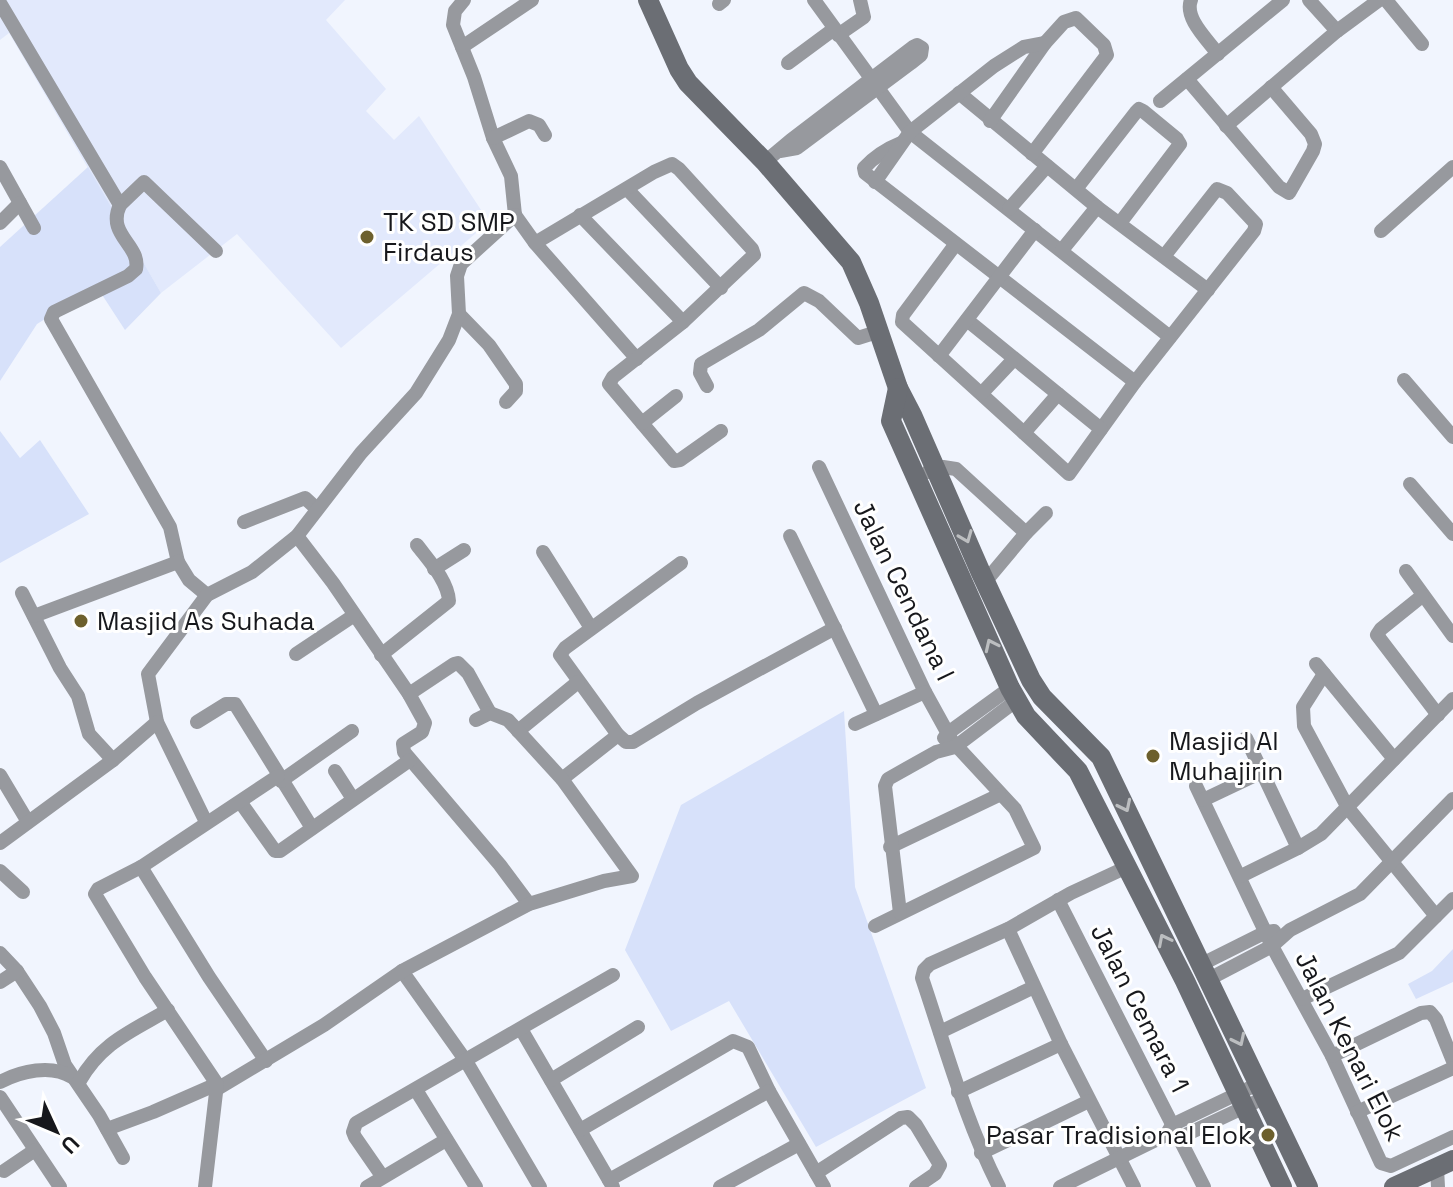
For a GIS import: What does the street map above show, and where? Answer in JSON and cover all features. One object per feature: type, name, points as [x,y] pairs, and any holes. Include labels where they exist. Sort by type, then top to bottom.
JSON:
[{"type":"street","points":[[464,0],[452,19],[493,138],[514,185],[515,215],[535,243],[637,359]]},
{"type":"street","points":[[462,47],[532,0]]},
{"type":"street","points":[[648,0],[682,75],[772,157],[851,262],[898,388],[948,494],[1014,694],[1026,716],[1078,771],[1185,981],[1282,1187]]},
{"type":"street","points":[[814,0],[874,84],[905,138],[1009,209],[1170,337]]},
{"type":"street","points":[[788,63],[864,17],[860,0]]},
{"type":"street","points":[[1191,0],[1188,5],[1190,15],[1218,54]]},
{"type":"street","points":[[1160,101],[1283,0]]},
{"type":"street","points":[[1309,0],[1337,31]]},
{"type":"street","points":[[1226,126],[1337,31],[1379,0]]},
{"type":"street","points":[[1386,0],[1422,44]]},
{"type":"street","points":[[0,3],[120,205]]},
{"type":"street","points":[[990,121],[1045,43],[1064,22],[1076,18],[1104,45],[1107,55],[1032,154]]},
{"type":"street","points":[[1045,43],[1024,47],[959,93],[905,138],[875,182],[1135,382]]},
{"type":"street","points":[[1187,79],[1287,193],[1291,192],[1315,144],[1311,134],[1271,87]]},
{"type":"street","points":[[772,157],[791,140],[874,84]]},
{"type":"street","points":[[959,93],[1097,207],[1208,290]]},
{"type":"street","points":[[1076,189],[1136,112],[1139,109],[1143,111],[1180,144],[1120,223]]},
{"type":"street","points":[[493,138],[529,121],[539,125],[545,135]]},
{"type":"street","points":[[535,243],[668,165],[679,169],[754,252],[752,259],[683,322],[613,377],[609,384],[671,459],[676,461],[721,431]]},
{"type":"street","points":[[1009,209],[1047,166]]},
{"type":"street","points":[[0,167],[34,228]]},
{"type":"street","points":[[1381,231],[1453,167]]},
{"type":"street","points":[[207,595],[189,580],[178,562],[170,527],[51,319],[54,312],[128,276],[136,269],[136,259],[116,225],[115,215],[120,205],[144,182],[216,251]]},
{"type":"street","points":[[627,189],[721,288]]},
{"type":"street","points":[[955,245],[902,322],[1069,474],[1135,382],[1256,226],[1227,193],[1215,190],[1165,255]]},
{"type":"street","points":[[0,223],[20,203]]},
{"type":"street","points":[[1062,250],[1097,207]]},
{"type":"street","points":[[206,822],[157,722],[148,674],[207,595],[252,572],[297,536],[361,453],[416,393],[449,340],[459,314],[457,276],[461,264],[515,215]]},
{"type":"street","points":[[580,215],[683,322]]},
{"type":"street","points":[[939,356],[1035,230]]},
{"type":"street","points":[[707,386],[700,373],[701,364],[759,330],[804,293],[819,301],[858,338],[877,332]]},
{"type":"street","points":[[459,314],[489,345],[515,383],[516,391],[506,402]]},
{"type":"street","points":[[967,320],[1101,429]]},
{"type":"street","points":[[982,393],[1014,359]]},
{"type":"street","points":[[1404,380],[1453,437]]},
{"type":"street","points":[[898,388],[891,421],[928,505],[976,579],[1036,690],[1101,757],[1308,1187]]},
{"type":"street","points":[[1024,433],[1058,394]]},
{"type":"street","points":[[642,423],[676,396]]},
{"type":"street","points":[[916,478],[946,466],[956,469],[1026,533]]},
{"type":"street","name":"Jalan Cendana I","points":[[819,467],[925,692],[955,747],[1020,816],[1034,848],[900,913]]},
{"type":"street","points":[[1410,484],[1451,528]]},
{"type":"street","points":[[928,505],[948,494]]},
{"type":"street","points":[[244,522],[305,498],[317,509]]},
{"type":"street","points":[[976,579],[1046,513]]},
{"type":"street","points":[[297,536],[409,694],[425,727],[403,744],[403,750],[529,904]]},
{"type":"street","points":[[790,536],[876,714]]},
{"type":"street","points":[[381,655],[448,603],[449,594],[417,545]]},
{"type":"street","points":[[434,569],[464,550]]},
{"type":"street","points":[[543,552],[591,628]]},
{"type":"street","points":[[34,616],[178,562]]},
{"type":"street","points":[[681,563],[560,654],[578,682],[626,742],[633,742],[734,682],[835,628]]},
{"type":"street","points":[[1406,571],[1453,636]]},
{"type":"street","points":[[22,593],[83,706],[89,734],[113,760]]},
{"type":"street","points":[[1422,596],[1377,635],[1438,715]]},
{"type":"street","points":[[296,654],[353,616]]},
{"type":"street","points":[[107,1129],[217,1086],[266,1061],[402,971],[529,904],[604,881],[632,876],[562,779],[508,720],[490,713],[468,673],[458,663],[409,694]]},
{"type":"street","points":[[1394,759],[1320,669],[1303,707],[1304,726],[1348,808],[1436,916]]},
{"type":"street","points":[[518,731],[578,682]]},
{"type":"street","points":[[855,724],[925,692]]},
{"type":"street","points":[[936,752],[948,733],[1014,694]]},
{"type":"street","points":[[875,926],[900,913],[890,847],[885,786],[888,779],[936,752],[955,747],[1014,694]]},
{"type":"street","points":[[1241,876],[1321,834],[1453,699]]},
{"type":"street","points":[[197,722],[226,704],[235,704],[312,828]]},
{"type":"street","points":[[476,720],[490,713]]},
{"type":"street","points":[[0,843],[113,760],[157,722]]},
{"type":"street","points":[[205,1187],[217,1086],[95,894],[98,889],[141,867],[206,822],[352,731]]},
{"type":"street","points":[[562,779],[618,735]]},
{"type":"street","points":[[1246,738],[1298,848]]},
{"type":"street","points":[[1078,771],[1101,757]]},
{"type":"street","points":[[241,803],[275,851],[280,851],[410,760]]},
{"type":"street","points":[[335,771],[353,799]]},
{"type":"street","name":"Jalan Kenari Elok","points":[[1262,772],[1200,793],[1269,939],[1332,1056],[1381,1163],[1391,1166],[1453,1137]]},
{"type":"street","points":[[0,775],[28,822]]},
{"type":"street","points":[[890,847],[999,795]]},
{"type":"street","points":[[1185,981],[1360,894],[1453,799]]},
{"type":"street","points":[[141,867],[209,977],[266,1061]]},
{"type":"street","points":[[999,1187],[981,1153],[958,1092],[922,978],[924,970],[930,964],[1008,929],[1058,900],[1127,867]]},
{"type":"street","points":[[0,871],[23,892]]},
{"type":"street","points":[[1302,999],[1399,953],[1453,899]]},
{"type":"street","name":"Jalan Cemara 1","points":[[1058,900],[1172,1132],[1204,1187]]},
{"type":"street","points":[[1008,929],[1061,1044],[1134,1187]]},
{"type":"street","points":[[0,953],[17,971],[40,1006],[65,1065],[78,1081],[123,1158]]},
{"type":"street","points":[[0,982],[17,971]]},
{"type":"street","points":[[402,971],[466,1061],[540,1187]]},
{"type":"street","points":[[382,1176],[355,1137],[354,1128],[361,1120],[613,975]]},
{"type":"street","points":[[940,1032],[1034,987]]},
{"type":"street","points":[[78,1081],[103,1048],[168,1010]]},
{"type":"street","points":[[1332,1056],[1421,1013],[1430,1012],[1436,1019],[1453,1061]]},
{"type":"street","points":[[551,1080],[638,1027]]},
{"type":"street","points":[[521,1029],[611,1184],[769,1091]]},
{"type":"street","points":[[580,1130],[733,1041],[748,1047],[769,1091],[824,1187]]},
{"type":"street","points":[[958,1092],[1061,1044]]},
{"type":"street","points":[[1357,1112],[1453,1068]]},
{"type":"street","points":[[0,1082],[14,1076],[54,1069],[78,1081]]},
{"type":"street","points":[[416,1090],[476,1187]]},
{"type":"street","points":[[1061,1187],[1118,1156],[1263,1090]]},
{"type":"street","points":[[0,1097],[60,1187]]},
{"type":"street","points":[[981,1153],[1089,1101]]},
{"type":"street","points":[[816,1173],[901,1118],[908,1117],[940,1165],[935,1174],[916,1187]]},
{"type":"street","points":[[367,1187],[446,1140]]},
{"type":"street","points":[[720,1187],[799,1144]]},
{"type":"street","points":[[4,1171],[35,1150]]},
{"type":"street","points":[[1394,1187],[1441,1176]]},
{"type":"shaded area","points":[[0,0],[345,0],[326,20],[386,89],[366,111],[394,140],[419,116],[489,222],[341,348],[237,234],[161,293],[9,33],[0,40]]},
{"type":"shaded area","points":[[88,167],[161,293],[125,330],[97,287],[37,324],[0,381],[0,247]]},
{"type":"shaded area","points":[[0,431],[20,458],[40,440],[89,514],[0,563]]},
{"type":"shaded area","points":[[844,711],[855,887],[926,1088],[816,1147],[729,1001],[671,1031],[625,950],[681,805]]},
{"type":"shaded area","points":[[1453,949],[1453,982],[1416,999],[1408,984],[1432,971]]},
{"type":"place","name":"TK SD SMP Firdaus","points":[[367,237]]},
{"type":"place","name":"Masjid As Suhada","points":[[81,621]]},
{"type":"place","name":"Masjid Al Muhajirin","points":[[1153,756]]},
{"type":"place","name":"Pasar Tradisional Elok","points":[[1268,1135]]}]
